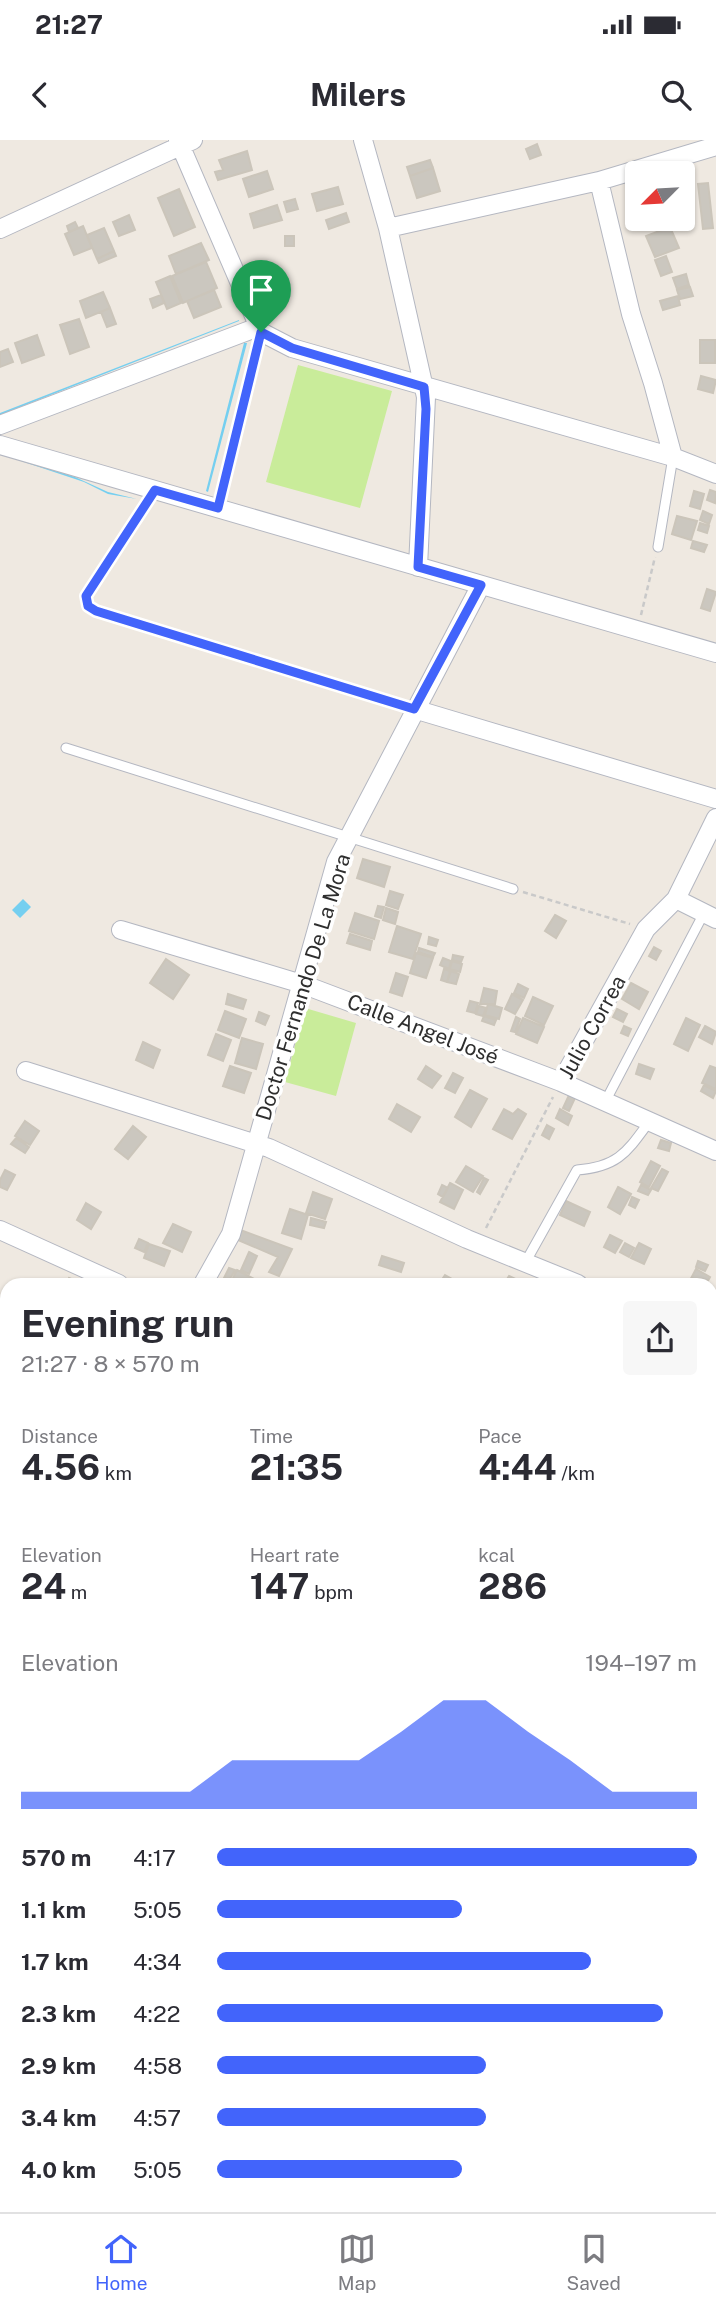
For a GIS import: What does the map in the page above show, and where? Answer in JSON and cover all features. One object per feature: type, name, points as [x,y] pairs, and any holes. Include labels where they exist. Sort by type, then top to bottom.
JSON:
[{"type":"street","points":[[363,140],[388,228],[424,387],[426,409],[418,567]]},
{"type":"street","points":[[0,229],[184,142],[260,330],[292,348],[673,457],[716,474]]},
{"type":"street","points":[[388,228],[599,181],[716,146]]},
{"type":"street","points":[[599,181],[631,314],[673,457]]},
{"type":"street","points":[[0,425],[260,330]]},
{"type":"street","points":[[0,445],[716,653]]},
{"type":"street","name":"Doctor Fernando De La Mora","points":[[206,1278],[231,1234],[336,862],[481,585]]},
{"type":"street","points":[[414,709],[716,799]]},
{"type":"street","name":"Julio Correa","points":[[561,1082],[646,929],[676,899],[716,818]]},
{"type":"street","points":[[676,899],[710,916]]},
{"type":"street","name":"Calle Angel José","points":[[121,930],[302,984],[561,1082],[716,1151]]},
{"type":"street","points":[[26,1071],[269,1148],[478,1244],[563,1278]]},
{"type":"street","points":[[0,1230],[106,1278]]},
{"type":"lane","points":[[218,508],[260,330]]},
{"type":"lane","points":[[658,547],[673,457]]},
{"type":"lane","points":[[155,490],[86,596],[88,606],[414,709]]},
{"type":"lane","points":[[66,748],[349,835],[513,889]]},
{"type":"lane","points":[[605,1102],[710,916]]},
{"type":"lane","points":[[525,1263],[578,1170],[608,1164],[624,1156],[649,1122]]},
{"type":"path","points":[[637,630],[658,547]]},
{"type":"path","points":[[513,889],[646,929]]},
{"type":"path","name":"Julio Correa","points":[[478,1244],[561,1082]]},
{"type":"green space","points":[[298,365],[392,391],[360,508],[266,482]]},
{"type":"green space","points":[[305,1008],[356,1023],[336,1096],[285,1082]]},
{"type":"water","points":[[239,321],[0,415],[0,413]]},
{"type":"water","points":[[244,343],[247,343],[208,492],[206,491]]},
{"type":"water","points":[[0,454],[75,477],[108,492],[137,499],[108,494],[84,482]]},
{"type":"water","points":[[23,899],[31,907],[20,918],[12,910]]},
{"type":"building","points":[[537,144],[541,155],[530,159],[526,149]]},
{"type":"building","points":[[247,151],[252,170],[218,180],[215,172],[223,170],[219,160]]},
{"type":"building","points":[[430,160],[433,168],[410,176],[407,167]]},
{"type":"building","points":[[433,168],[440,191],[417,198],[410,176]]},
{"type":"building","points":[[267,171],[273,189],[249,197],[243,179]]},
{"type":"building","points":[[708,183],[713,228],[703,229],[698,184]]},
{"type":"building","points":[[338,187],[343,204],[317,211],[312,194]]},
{"type":"building","points":[[179,189],[195,227],[174,236],[158,198]]},
{"type":"building","points":[[295,199],[298,209],[287,212],[284,202]]},
{"type":"building","points":[[277,205],[282,220],[254,228],[250,214]]},
{"type":"building","points":[[346,213],[349,222],[329,229],[326,220]]},
{"type":"building","points":[[129,215],[135,230],[119,236],[113,222]]},
{"type":"building","points":[[75,222],[78,228],[69,232],[67,226]]},
{"type":"building","points":[[83,226],[92,248],[74,255],[65,234]]},
{"type":"building","points":[[104,228],[114,251],[97,259],[87,235]]},
{"type":"building","points":[[659,231],[672,231],[679,248],[655,257],[646,236]]},
{"type":"building","points":[[285,236],[294,236],[294,246],[285,246]]},
{"type":"building","points":[[201,243],[209,260],[176,274],[169,256]]},
{"type":"building","points":[[114,251],[116,256],[99,263],[97,259]]},
{"type":"building","points":[[666,256],[672,272],[661,276],[655,260]]},
{"type":"building","points":[[206,262],[217,288],[183,303],[172,276]]},
{"type":"building","points":[[686,274],[689,285],[677,289],[673,278]]},
{"type":"building","points":[[170,276],[181,303],[167,309],[156,282]]},
{"type":"building","points":[[690,287],[693,296],[680,299],[677,290]]},
{"type":"building","points":[[214,290],[221,307],[194,318],[187,301]]},
{"type":"building","points":[[103,292],[110,308],[86,318],[80,301]]},
{"type":"building","points":[[161,295],[164,303],[153,308],[150,299]]},
{"type":"building","points":[[678,296],[680,305],[663,310],[660,301]]},
{"type":"building","points":[[110,308],[116,324],[107,327],[101,312]]},
{"type":"building","points":[[79,319],[89,347],[70,354],[60,325]]},
{"type":"building","points":[[37,335],[44,355],[22,363],[15,343]]},
{"type":"building","points":[[700,340],[715,340],[715,363],[700,363]]},
{"type":"building","points":[[8,349],[13,362],[0,367],[0,352]]},
{"type":"building","points":[[701,376],[716,380],[713,393],[698,389]]},
{"type":"building","points":[[710,490],[716,492],[715,503],[707,500]]},
{"type":"building","points":[[694,491],[704,494],[700,509],[690,506]]},
{"type":"building","points":[[703,511],[712,515],[709,524],[700,520]]},
{"type":"building","points":[[677,516],[697,521],[691,540],[672,534]]},
{"type":"building","points":[[700,523],[709,526],[707,533],[698,530]]},
{"type":"building","points":[[693,541],[707,545],[704,552],[691,548]]},
{"type":"building","points":[[707,589],[716,592],[710,611],[701,608]]},
{"type":"building","points":[[363,859],[390,867],[384,887],[357,878]]},
{"type":"building","points":[[390,891],[403,895],[398,909],[386,905]]},
{"type":"building","points":[[378,906],[384,907],[381,918],[375,916]]},
{"type":"building","points":[[386,908],[398,912],[395,924],[383,920]]},
{"type":"building","points":[[355,913],[379,921],[374,939],[349,931]]},
{"type":"building","points":[[555,915],[566,921],[556,938],[545,931]]},
{"type":"building","points":[[397,926],[421,934],[413,959],[389,952]]},
{"type":"building","points":[[350,934],[372,941],[370,950],[347,943]]},
{"type":"building","points":[[429,937],[438,940],[436,946],[428,944]]},
{"type":"building","points":[[654,947],[661,951],[656,960],[649,956]]},
{"type":"building","points":[[419,948],[435,953],[433,957],[418,952]]},
{"type":"building","points":[[416,953],[433,958],[426,978],[410,973]]},
{"type":"building","points":[[453,955],[463,957],[461,962],[452,960]]},
{"type":"building","points":[[443,958],[451,961],[449,969],[440,965]]},
{"type":"building","points":[[166,959],[189,975],[173,999],[150,983]]},
{"type":"building","points":[[452,961],[462,964],[460,972],[450,969]]},
{"type":"building","points":[[444,969],[450,971],[447,982],[441,980]]},
{"type":"building","points":[[451,971],[459,974],[456,984],[447,982]]},
{"type":"building","points":[[396,973],[408,977],[402,996],[390,992]]},
{"type":"building","points":[[631,983],[648,992],[639,1009],[622,999]]},
{"type":"building","points":[[518,984],[528,989],[524,998],[514,993]]},
{"type":"building","points":[[484,988],[497,991],[495,1004],[480,1004]]},
{"type":"building","points":[[228,994],[246,1000],[243,1009],[226,1004]]},
{"type":"building","points":[[512,994],[523,1000],[515,1014],[505,1009]]},
{"type":"building","points":[[533,997],[553,1006],[544,1025],[525,1016]]},
{"type":"building","points":[[470,1001],[478,1003],[475,1013],[467,1011]]},
{"type":"building","points":[[488,1004],[502,1008],[499,1019],[485,1015]]},
{"type":"building","points":[[479,1006],[486,1008],[483,1016],[476,1014]]},
{"type":"building","points":[[617,1009],[627,1014],[623,1022],[613,1017]]},
{"type":"building","points":[[225,1011],[246,1019],[239,1038],[218,1030]]},
{"type":"building","points":[[259,1012],[269,1016],[265,1025],[256,1021]]},
{"type":"building","points":[[484,1016],[496,1020],[494,1025],[482,1021]]},
{"type":"building","points":[[516,1017],[520,1019],[515,1032],[511,1031]]},
{"type":"building","points":[[523,1018],[544,1027],[537,1043],[516,1034]]},
{"type":"building","points":[[686,1018],[700,1025],[688,1051],[674,1044]]},
{"type":"building","points":[[624,1026],[631,1029],[628,1036],[621,1033]]},
{"type":"building","points":[[705,1026],[716,1032],[712,1044],[699,1037]]},
{"type":"building","points":[[216,1034],[231,1040],[223,1061],[208,1055]]},
{"type":"building","points":[[242,1038],[263,1044],[256,1069],[235,1063]]},
{"type":"building","points":[[143,1042],[160,1050],[153,1068],[136,1060]]},
{"type":"building","points":[[639,1064],[654,1069],[650,1079],[636,1074]]},
{"type":"building","points":[[230,1066],[251,1073],[244,1093],[223,1086]]},
{"type":"building","points":[[426,1066],[441,1076],[432,1088],[418,1079]]},
{"type":"building","points":[[710,1066],[716,1068],[716,1089],[702,1083]]},
{"type":"building","points":[[453,1073],[463,1078],[455,1093],[445,1088]]},
{"type":"building","points":[[704,1085],[716,1091],[713,1098],[701,1091]]},
{"type":"building","points":[[470,1090],[487,1099],[471,1127],[455,1117]]},
{"type":"building","points":[[569,1095],[575,1098],[569,1111],[563,1108]]},
{"type":"building","points":[[397,1104],[420,1117],[411,1132],[389,1119]]},
{"type":"building","points":[[504,1109],[513,1114],[518,1109],[526,1114],[512,1139],[493,1129]]},
{"type":"building","points":[[560,1109],[572,1116],[568,1125],[556,1118]]},
{"type":"building","points":[[25,1121],[39,1131],[30,1145],[15,1136]]},
{"type":"building","points":[[547,1125],[554,1129],[549,1139],[542,1135]]},
{"type":"building","points":[[133,1126],[146,1137],[128,1159],[115,1149]]},
{"type":"building","points":[[16,1138],[29,1147],[25,1153],[11,1144]]},
{"type":"building","points":[[661,1140],[671,1143],[669,1151],[658,1148]]},
{"type":"building","points":[[651,1161],[660,1166],[649,1187],[640,1182]]},
{"type":"building","points":[[466,1166],[483,1176],[473,1192],[456,1182]]},
{"type":"building","points":[[662,1169],[668,1172],[658,1191],[651,1188]]},
{"type":"building","points":[[5,1170],[15,1175],[7,1190],[0,1187]]},
{"type":"building","points":[[484,1178],[488,1180],[480,1194],[477,1192]]},
{"type":"building","points":[[450,1183],[463,1190],[454,1209],[440,1202]]},
{"type":"building","points":[[442,1185],[448,1188],[443,1197],[438,1194]]},
{"type":"building","points":[[641,1185],[651,1190],[648,1195],[638,1191]]},
{"type":"building","points":[[618,1187],[631,1194],[620,1214],[608,1207]]},
{"type":"building","points":[[313,1192],[332,1199],[325,1219],[306,1213]]},
{"type":"building","points":[[632,1197],[639,1200],[635,1208],[629,1205]]},
{"type":"building","points":[[566,1201],[590,1212],[584,1226],[560,1215]]},
{"type":"building","points":[[86,1203],[101,1212],[91,1229],[77,1220]]},
{"type":"building","points":[[290,1209],[308,1215],[301,1239],[282,1233]]},
{"type":"building","points":[[311,1218],[326,1222],[324,1228],[310,1225]]},
{"type":"building","points":[[173,1224],[191,1232],[182,1252],[163,1243]]},
{"type":"building","points":[[235,1228],[292,1249],[279,1276],[269,1272],[278,1257],[231,1237]]},
{"type":"building","points":[[610,1235],[622,1241],[615,1253],[604,1247]]},
{"type":"building","points":[[139,1239],[148,1243],[144,1252],[135,1248]]},
{"type":"building","points":[[625,1243],[634,1248],[629,1257],[620,1252]]},
{"type":"building","points":[[639,1243],[651,1249],[644,1264],[631,1258]]},
{"type":"building","points":[[149,1244],[170,1251],[164,1266],[144,1258]]},
{"type":"building","points":[[249,1252],[257,1256],[249,1274],[241,1270]]},
{"type":"building","points":[[382,1256],[404,1263],[401,1272],[379,1265]]},
{"type":"building","points":[[698,1261],[708,1265],[705,1271],[696,1267]]},
{"type":"building","points":[[229,1268],[235,1270],[230,1278],[224,1278]]},
{"type":"building","points":[[696,1269],[710,1277],[709,1278],[691,1278]]},
{"type":"building","points":[[237,1270],[252,1278],[233,1278]]},
{"type":"route","points":[[261,332],[292,348],[424,387],[426,409],[418,567],[481,585],[414,709],[96,611],[88,606],[86,596],[155,490],[218,508],[261,332]]}]
